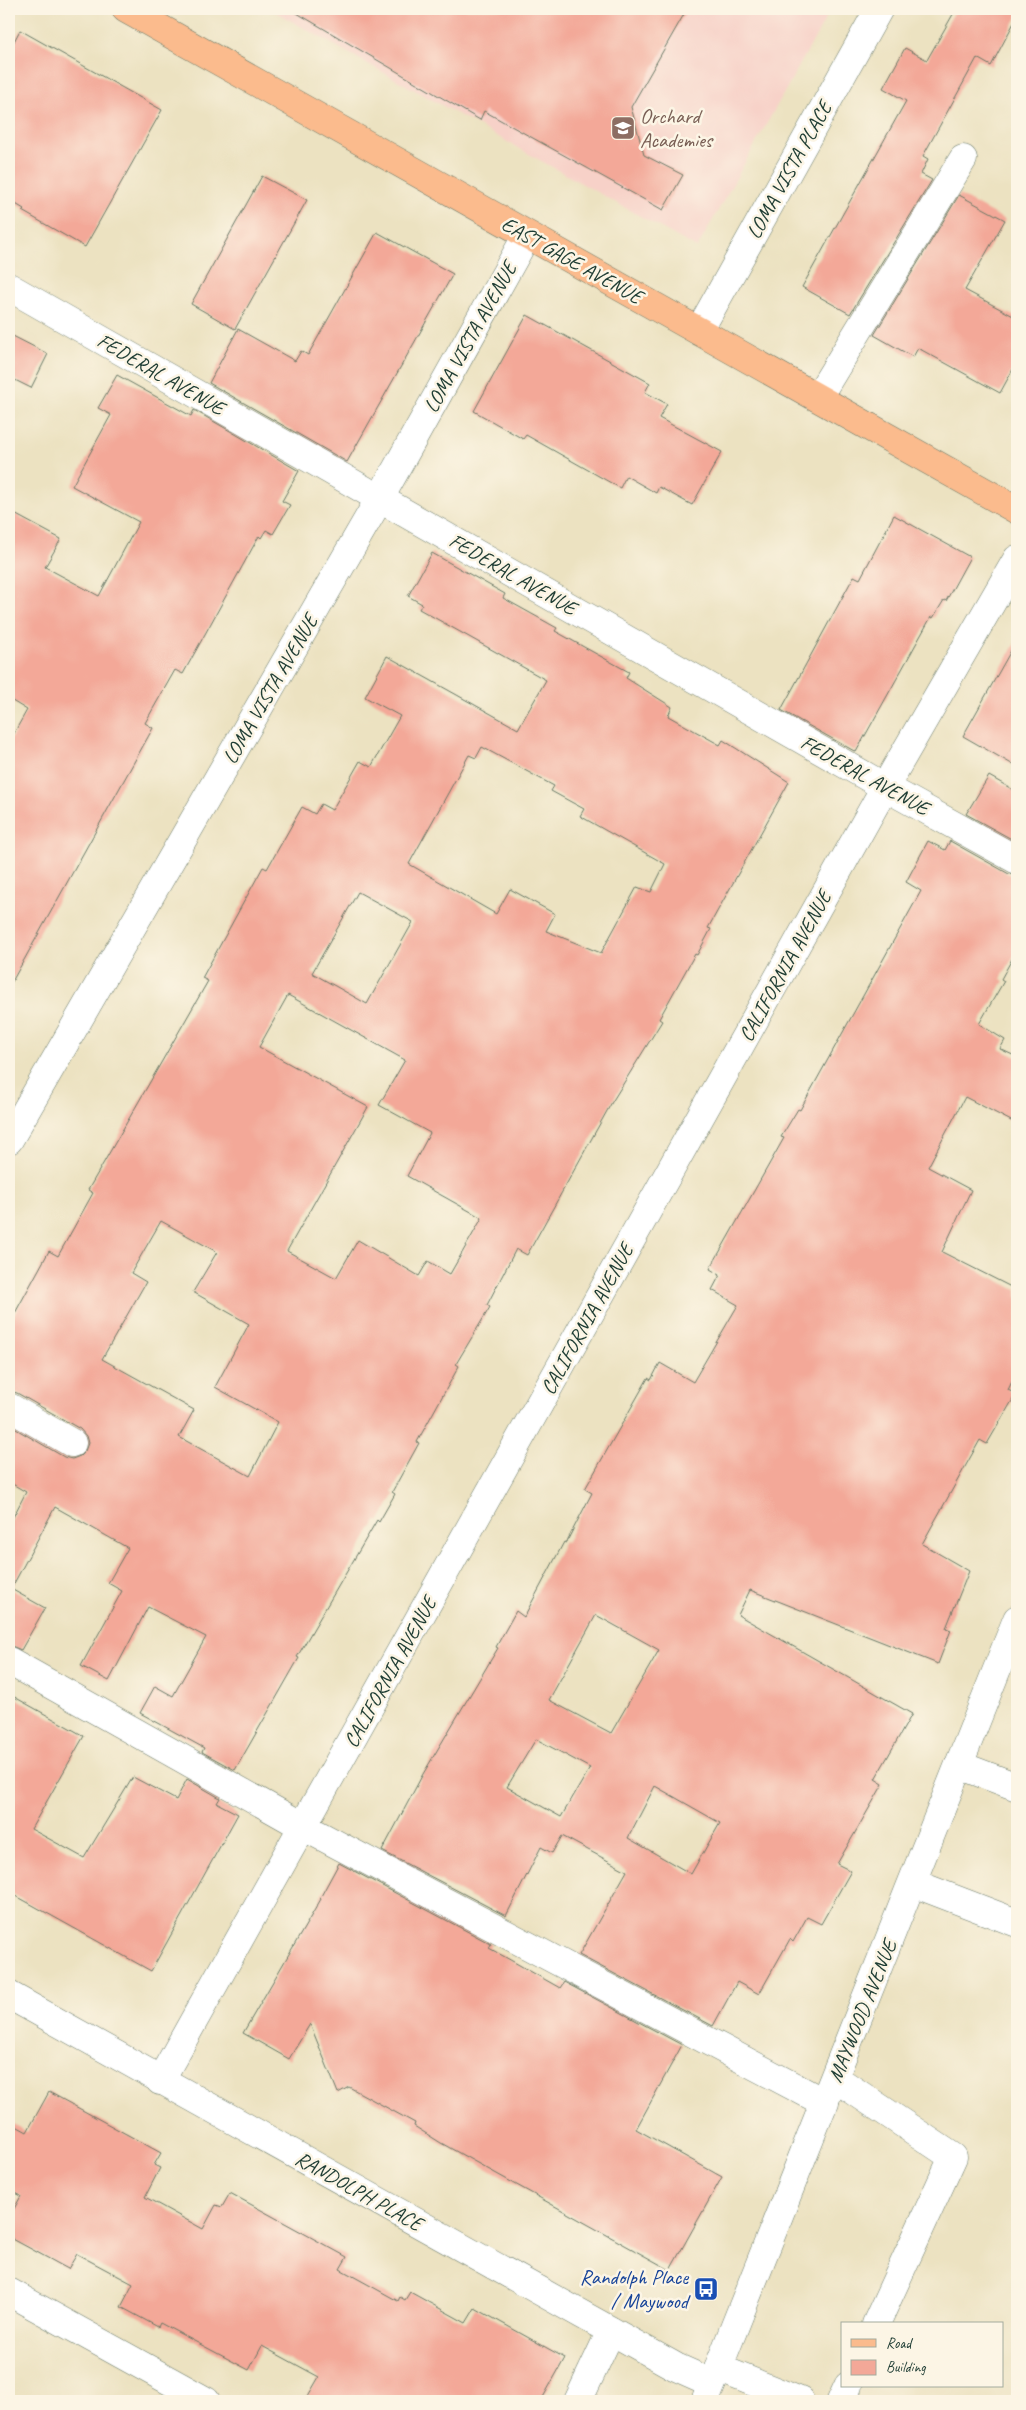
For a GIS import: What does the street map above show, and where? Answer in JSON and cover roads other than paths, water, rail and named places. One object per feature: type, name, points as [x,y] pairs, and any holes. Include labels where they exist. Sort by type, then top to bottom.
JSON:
[{"type":"main road","name":"EAST GAGE AVENUE","points":[[126,9],[699,331],[1015,503]]},
{"type":"street","name":"LOMA VISTA PLACE","points":[[699,331],[879,9]]},
{"type":"street","points":[[818,397],[963,159]]},
{"type":"street","name":"LOMA VISTA AVENUE","points":[[9,1140],[380,498],[527,235]]},
{"type":"street","name":"FEDERAL AVENUE","points":[[9,287],[885,787],[1017,860]]},
{"type":"street","name":"CALIFORNIA AVENUE","points":[[160,2081],[885,787],[1017,559]]},
{"type":"street","points":[[9,1407],[72,1444]]},
{"type":"street","name":"MAYWOOD AVENUE","points":[[712,2384],[836,2078],[1017,1619]]},
{"type":"street","points":[[9,1661],[304,1827],[825,2103]]},
{"type":"street","points":[[959,1765],[1017,1787]]},
{"type":"street","points":[[913,1883],[1017,1922]]},
{"type":"street","name":"RANDOLPH PLACE","points":[[9,1995],[160,2081],[676,2367],[712,2384],[800,2401]]},
{"type":"street","points":[[836,2078],[952,2157],[877,2322]]},
{"type":"street","points":[[9,2292],[206,2401]]},
{"type":"street","points":[[578,2401],[611,2331]]},
{"type":"street","points":[[841,2401],[847,2388]]},
{"type":"place","name":"Orchard Academies","points":[[623,128]]},
{"type":"place","name":"Randolph Place / Maywood","points":[[706,2289]]}]
